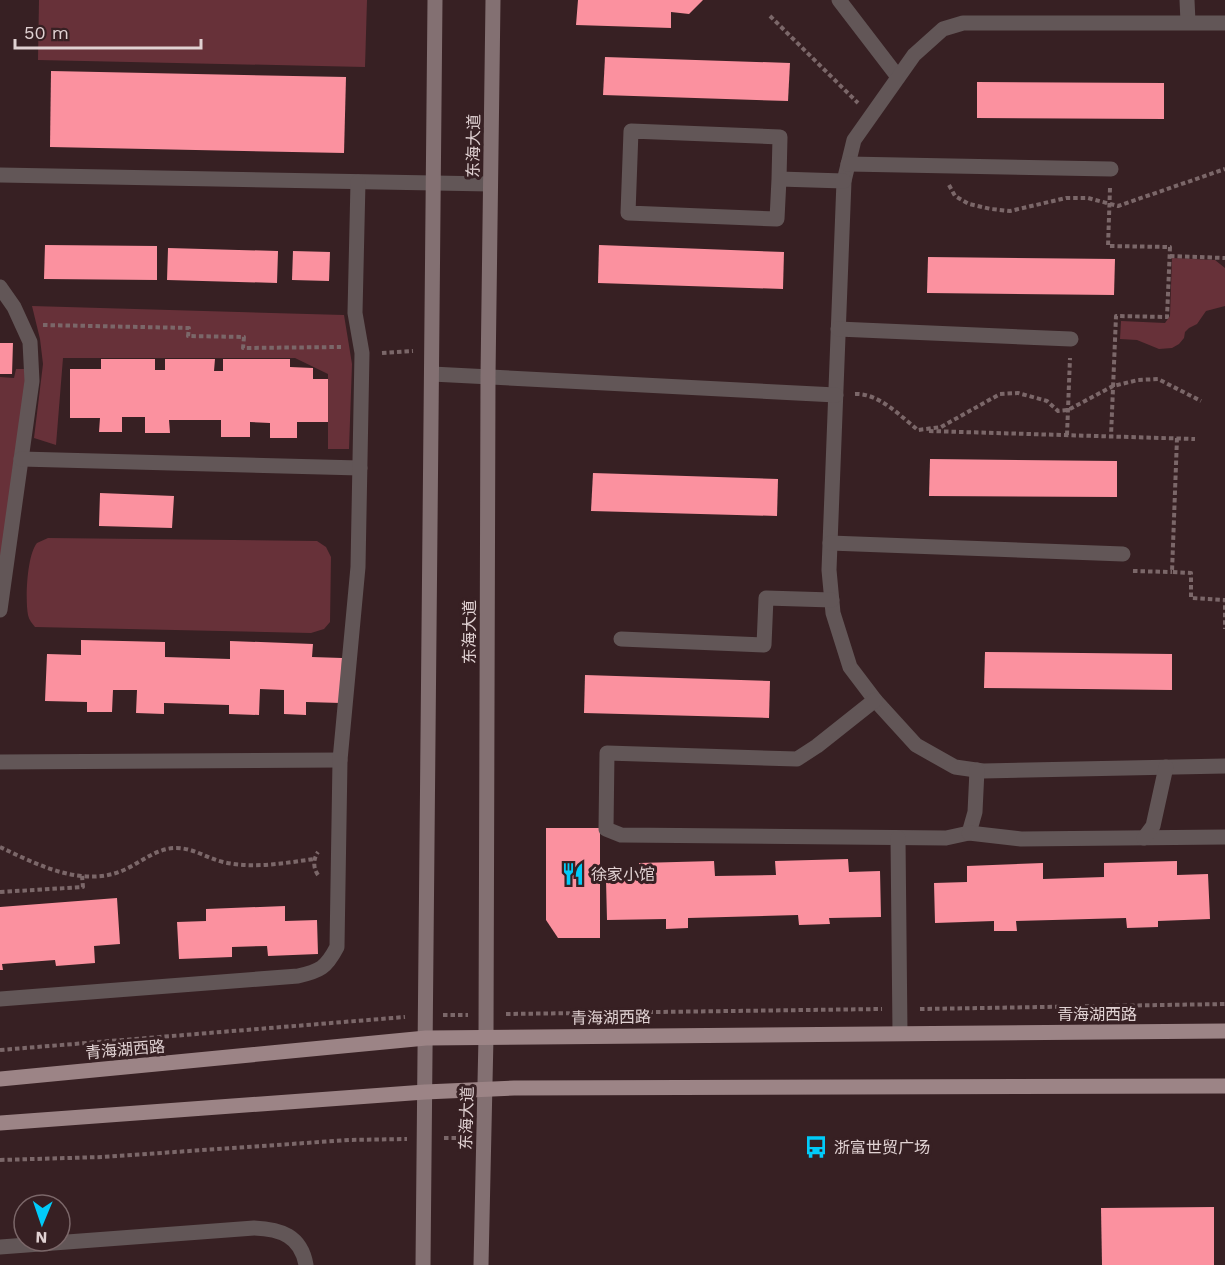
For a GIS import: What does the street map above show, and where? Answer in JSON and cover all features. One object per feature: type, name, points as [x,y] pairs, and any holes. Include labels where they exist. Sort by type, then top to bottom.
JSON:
[{"type":"main road","name":"青海湖西路","points":[[0,1079],[426,1038],[1225,1031]]},
{"type":"main road","points":[[0,1123],[484,1089],[1225,1086]]},
{"type":"street","points":[[423,1265],[435,0]]},
{"type":"street","name":"东海大道","points":[[481,1265],[486,1037],[488,377],[493,0]]},
{"type":"lane","points":[[838,0],[898,77]]},
{"type":"lane","points":[[1187,0],[1188,22]]},
{"type":"lane","points":[[1225,22],[963,23],[943,29],[914,55],[898,77],[854,140],[844,181],[829,570],[832,613],[850,667],[874,700],[916,745],[955,766],[977,770],[1225,766]]},
{"type":"lane","points":[[631,131],[780,137],[778,180],[777,219],[628,213],[631,131]]},
{"type":"lane","points":[[848,164],[1111,169]]},
{"type":"lane","points":[[0,175],[490,184]]},
{"type":"lane","points":[[778,180],[844,181]]},
{"type":"lane","points":[[0,999],[298,976],[315,972],[328,964],[337,947],[340,760],[358,567],[362,352],[355,312],[358,182]]},
{"type":"lane","points":[[0,287],[14,307],[30,342],[32,381],[0,610]]},
{"type":"lane","points":[[838,329],[1071,339]]},
{"type":"lane","points":[[432,374],[836,395]]},
{"type":"lane","points":[[21,459],[360,468]]},
{"type":"lane","points":[[830,543],[1123,554]]},
{"type":"lane","points":[[621,639],[764,645],[766,598],[832,600]]},
{"type":"lane","points":[[874,700],[817,746],[797,759],[608,753],[606,829],[621,835],[946,838],[969,833],[1021,839],[1225,837]]},
{"type":"lane","points":[[0,762],[340,760]]},
{"type":"lane","points":[[1144,838],[1153,825],[1166,767]]},
{"type":"lane","points":[[969,833],[975,812],[977,770]]},
{"type":"lane","points":[[898,838],[900,1033]]},
{"type":"lane","points":[[0,1247],[243,1229],[271,1229],[284,1233],[293,1240],[302,1250],[306,1265]]},
{"type":"path","points":[[770,16],[871,116]]},
{"type":"path","points":[[938,166],[956,196],[969,204],[1010,211],[1066,198],[1088,198],[1118,206],[1225,169]]},
{"type":"path","points":[[1110,436],[1116,316],[1167,316],[1170,256],[1170,247],[1108,246],[1111,169]]},
{"type":"path","points":[[1170,256],[1225,258]]},
{"type":"path","points":[[22,324],[189,328],[189,336],[244,337],[243,348],[362,352],[432,351]]},
{"type":"path","points":[[1066,435],[1071,339]]},
{"type":"path","points":[[918,430],[941,427],[1000,394],[1018,393],[1047,402],[1058,411],[1068,411],[1113,386],[1138,380],[1158,379],[1200,401]]},
{"type":"path","points":[[836,395],[866,394],[918,430],[1195,439]]},
{"type":"path","points":[[1172,572],[1177,438]]},
{"type":"path","points":[[1123,554],[1122,571],[1191,573],[1191,598],[1225,600],[1225,629]]},
{"type":"path","points":[[0,847],[39,865],[82,876],[105,875],[124,870],[161,849],[174,848],[191,849],[225,863],[248,865],[273,865],[314,859]]},
{"type":"path","points":[[0,892],[82,887],[82,876]]},
{"type":"path","points":[[0,1160],[102,1157],[349,1140],[483,1137]]},
{"type":"shaded area","points":[[39,0],[367,0],[365,67],[38,60]]},
{"type":"shaded area","points":[[1172,258],[1215,260],[1225,268],[1225,306],[1206,311],[1197,324],[1185,332],[1179,344],[1172,348],[1159,349],[1137,340],[1120,339],[1121,321],[1165,323],[1170,316]]},
{"type":"shaded area","points":[[32,306],[344,315],[352,364],[349,449],[328,449],[328,374],[295,358],[63,358],[56,445],[34,438],[43,364]]},
{"type":"shaded area","points":[[16,369],[29,369],[0,571],[0,377],[14,378]]},
{"type":"shaded area","points":[[48,538],[317,541],[326,547],[331,557],[330,622],[324,629],[311,633],[35,627],[29,618],[27,608],[29,567],[37,543]]},
{"type":"building","points":[[578,0],[703,0],[689,14],[671,12],[671,28],[576,25]]},
{"type":"building","points":[[605,57],[790,63],[788,101],[603,95]]},
{"type":"building","points":[[51,71],[346,77],[344,153],[50,147]]},
{"type":"building","points":[[977,82],[1164,83],[1164,119],[977,118]]},
{"type":"building","points":[[45,245],[157,246],[157,280],[44,279]]},
{"type":"building","points":[[599,245],[784,252],[783,289],[598,283]]},
{"type":"building","points":[[168,248],[278,251],[277,283],[167,280]]},
{"type":"building","points":[[293,251],[330,252],[329,281],[292,280]]},
{"type":"building","points":[[928,257],[1115,259],[1114,295],[927,293]]},
{"type":"building","points":[[0,343],[13,343],[12,374],[0,374]]},
{"type":"building","points":[[101,359],[155,359],[155,370],[165,370],[165,359],[215,359],[214,371],[223,371],[223,359],[290,359],[290,367],[313,368],[313,379],[328,379],[328,422],[297,422],[297,438],[270,438],[270,423],[250,422],[250,437],[221,437],[221,420],[169,420],[170,433],[145,433],[145,417],[122,417],[122,432],[99,432],[100,418],[70,418],[70,369],[101,369]]},
{"type":"building","points":[[930,459],[1117,461],[1117,497],[929,496]]},
{"type":"building","points":[[593,473],[778,479],[777,516],[591,511]]},
{"type":"building","points":[[100,493],[174,496],[172,528],[99,526]]},
{"type":"building","points":[[81,640],[165,642],[165,657],[230,659],[230,641],[313,644],[312,657],[342,658],[341,703],[306,702],[306,715],[284,714],[284,690],[260,689],[259,715],[229,714],[229,705],[164,703],[164,714],[136,713],[137,690],[113,690],[112,712],[87,712],[87,702],[45,701],[47,654],[81,655]]},
{"type":"building","points":[[985,652],[1172,654],[1172,690],[984,688]]},
{"type":"building","points":[[585,675],[770,681],[769,718],[584,713]]},
{"type":"building","name":"徐家小馆","points":[[546,828],[600,828],[600,938],[558,938],[546,920]]},
{"type":"building","points":[[848,859],[849,872],[880,871],[881,917],[829,918],[830,924],[799,925],[798,915],[688,918],[688,928],[666,929],[666,919],[607,920],[606,880],[639,879],[639,863],[714,861],[715,876],[776,875],[775,861]]},
{"type":"building","points":[[1177,861],[1177,875],[1208,874],[1210,919],[1158,921],[1158,927],[1127,928],[1126,918],[1016,921],[1017,931],[994,931],[994,921],[935,923],[934,883],[967,882],[967,866],[1043,863],[1043,879],[1104,877],[1104,863]]},
{"type":"building","points":[[117,898],[120,944],[94,946],[95,963],[56,966],[55,960],[2,964],[3,970],[0,970],[0,907]]},
{"type":"building","points":[[285,906],[285,921],[317,920],[318,954],[268,956],[267,946],[232,947],[232,957],[179,959],[177,922],[206,921],[206,909]]},
{"type":"building","points":[[1214,1207],[1214,1265],[1102,1265],[1101,1208]]},
{"type":"place","name":"徐家小馆","points":[[573,874]]},
{"type":"place","name":"浙富世贸广场","points":[[816,1147]]}]
